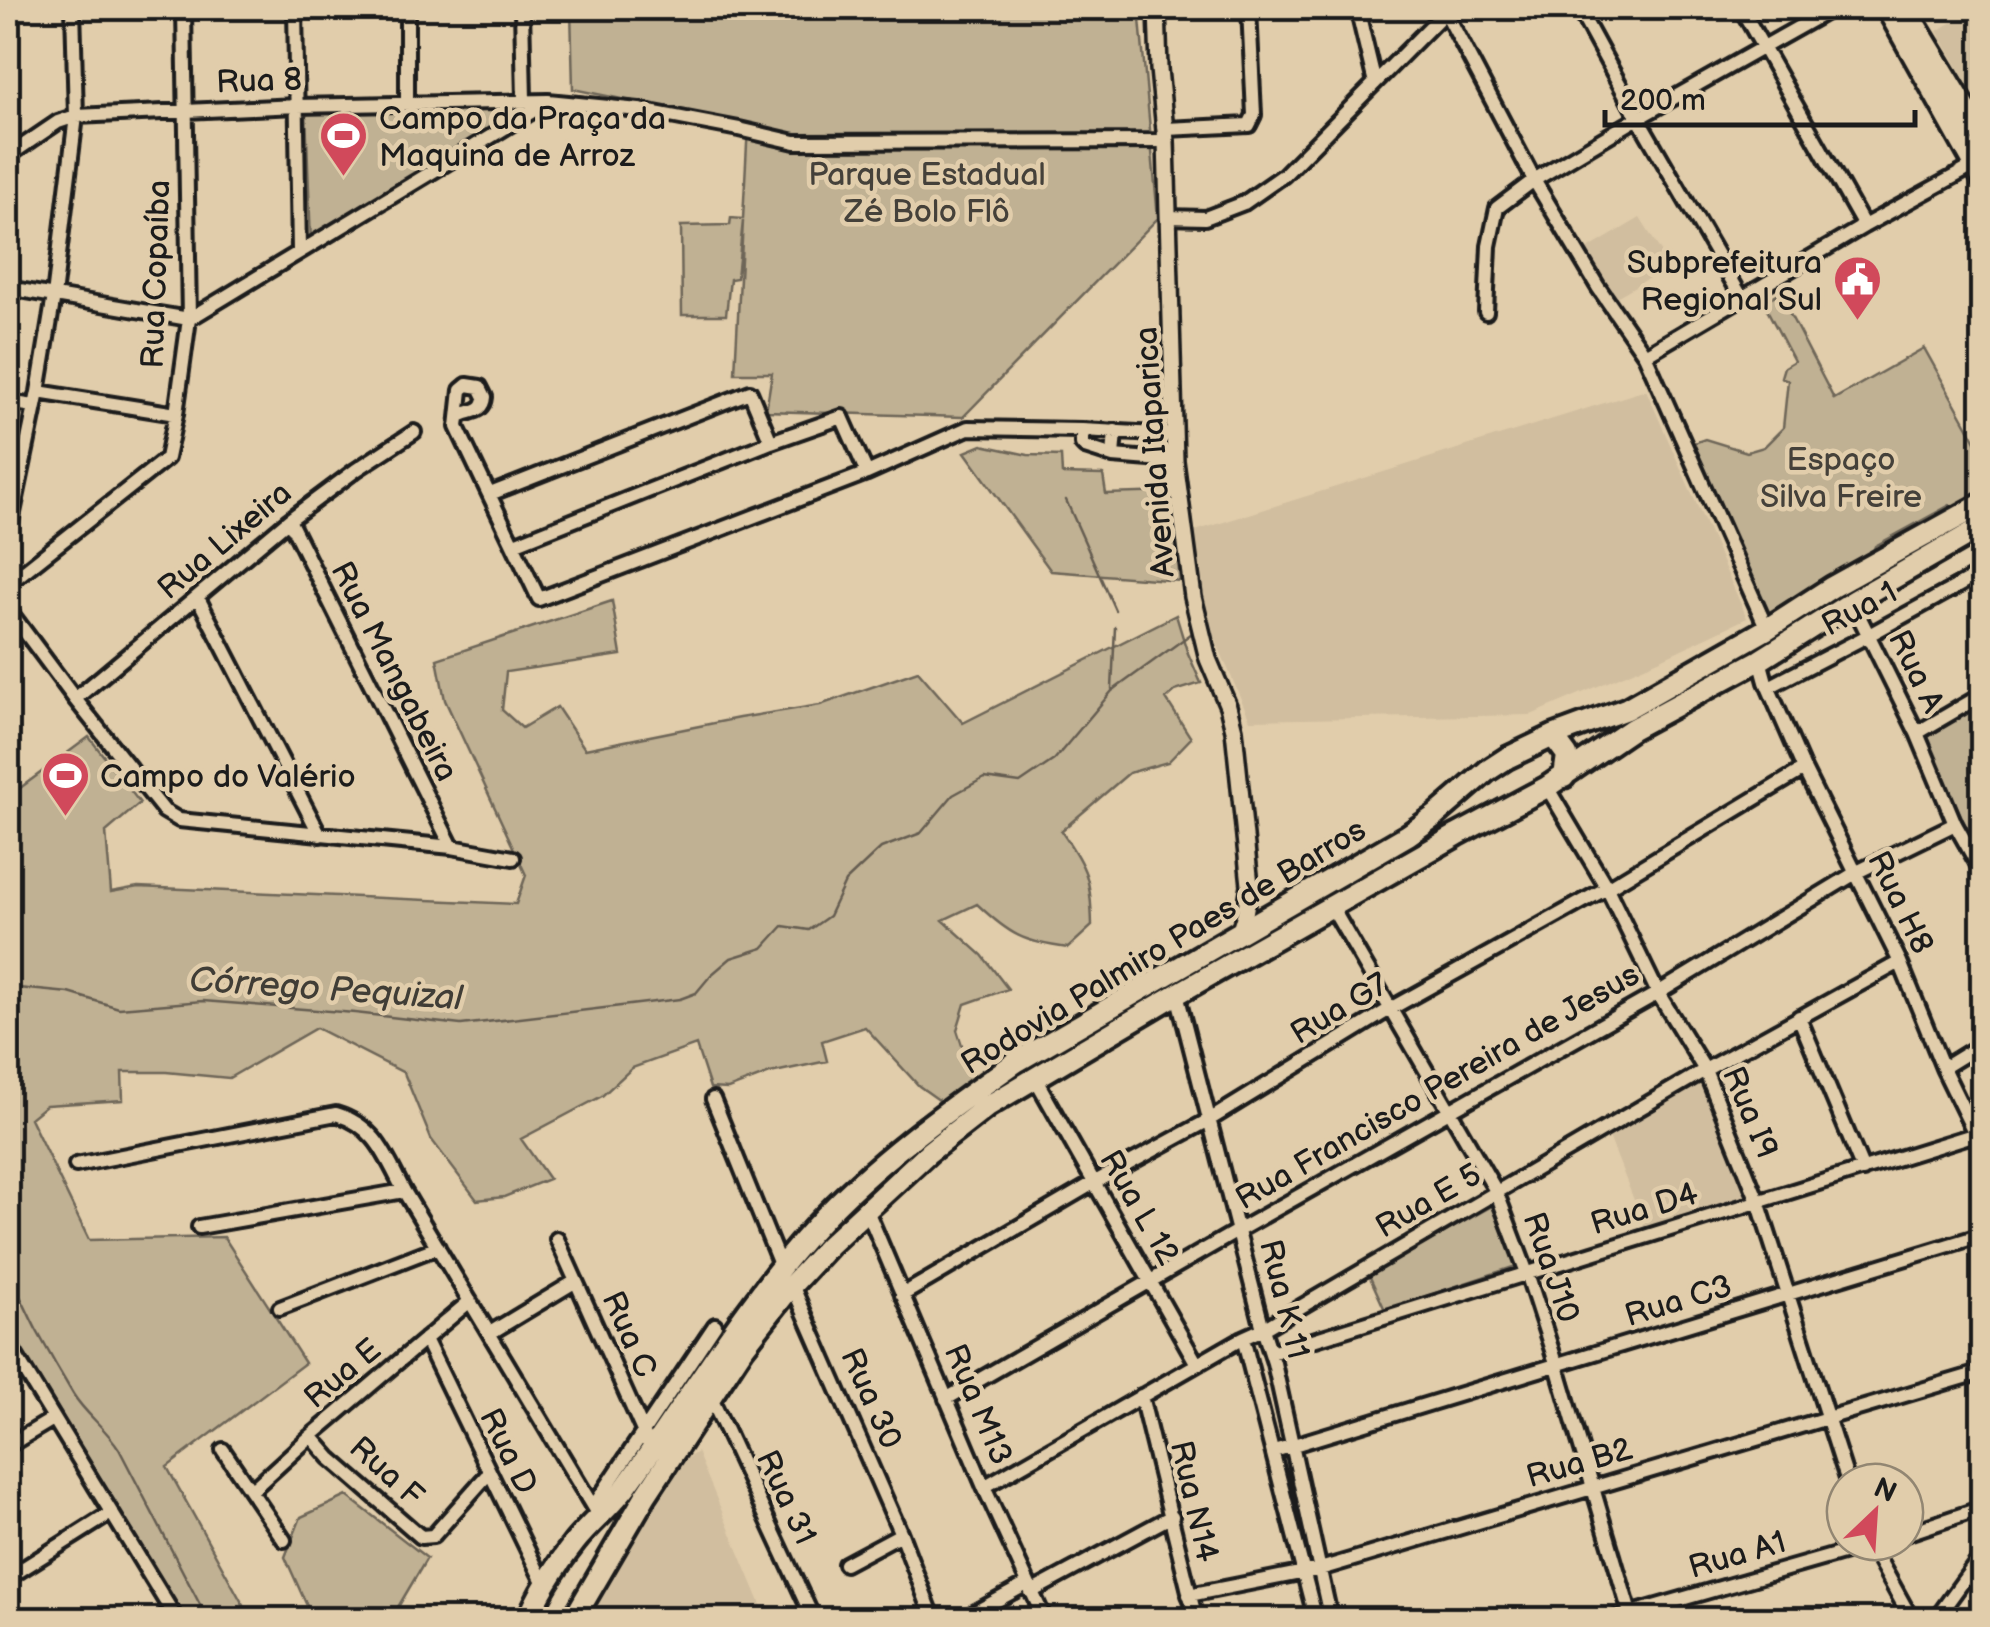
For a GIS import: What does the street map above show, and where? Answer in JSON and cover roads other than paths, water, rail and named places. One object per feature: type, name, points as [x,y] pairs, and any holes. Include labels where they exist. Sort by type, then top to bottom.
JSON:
[{"type":"main road","points":[[1886,8],[1979,172]]},
{"type":"main road","points":[[1905,8],[1982,136]]},
{"type":"main road","name":"Rodovia Palmiro Paes de Barros","points":[[573,1620],[646,1495],[711,1398],[817,1225],[852,1191],[975,1090],[1016,1062],[1408,836],[1487,771],[1531,745],[1626,709],[1982,504]]},
{"type":"main road","name":"Rodovia Palmiro Paes de Barros","points":[[532,1616],[545,1586],[596,1512],[619,1497],[647,1441],[726,1338],[787,1276],[928,1152],[988,1106],[1331,906],[1555,782],[1632,729],[1751,665],[1982,527]]},
{"type":"main road","points":[[1553,736],[1567,755],[1555,782]]},
{"type":"main road","points":[[1487,771],[1493,792],[1516,804]]},
{"type":"main road","points":[[558,1567],[569,1561],[586,1566],[593,1575],[592,1591]]},
{"type":"street","points":[[8,537],[54,296],[76,116],[74,8]]},
{"type":"street","name":"Rua Copaíba","points":[[8,584],[167,458],[188,319],[184,8]]},
{"type":"street","points":[[296,8],[299,252]]},
{"type":"street","points":[[407,8],[407,103]]},
{"type":"street","points":[[522,8],[524,100]]},
{"type":"street","name":"Avenida Itaparica","points":[[1157,8],[1166,135],[1175,461],[1193,597],[1208,659],[1234,730],[1250,885],[1239,934]]},
{"type":"street","name":"Rua 8","points":[[8,156],[58,122],[76,116],[524,100],[673,116],[795,142],[1166,135],[1249,125],[1252,121],[1250,8]]},
{"type":"street","points":[[1357,8],[1375,82]]},
{"type":"street","points":[[1578,8],[1742,298]]},
{"type":"street","points":[[1741,8],[1864,226]]},
{"type":"street","points":[[1486,312],[1497,208],[1534,180],[1638,118],[1833,8]]},
{"type":"street","points":[[1168,217],[1205,218],[1244,203],[1284,174],[1447,9],[1534,180],[1645,356],[1767,628]]},
{"type":"street","points":[[8,288],[188,319],[548,101]]},
{"type":"street","points":[[1645,356],[1864,226],[1979,172]]},
{"type":"street","points":[[490,494],[750,392],[771,442]]},
{"type":"street","points":[[8,402],[36,399],[176,414]]},
{"type":"street","points":[[458,416],[457,427],[539,599],[867,473],[968,428],[1175,435]]},
{"type":"street","points":[[514,544],[842,417],[867,473]]},
{"type":"street","points":[[1082,430],[1085,447],[1113,456],[1175,461]]},
{"type":"street","points":[[1113,456],[1116,431]]},
{"type":"street","name":"Rua Lixeira","points":[[75,699],[289,520],[414,432]]},
{"type":"street","name":"Rua Mangabeira","points":[[289,520],[452,847]]},
{"type":"street","name":"Rua 1","points":[[1767,684],[1869,635],[1974,576]]},
{"type":"street","points":[[198,598],[320,836]]},
{"type":"street","name":"Rua A","points":[[1852,602],[1917,733],[1955,824],[1982,872]]},
{"type":"street","points":[[8,608],[164,811],[179,820],[452,847],[513,858]]},
{"type":"street","points":[[1751,665],[1767,684]]},
{"type":"street","name":"Rua H8","points":[[1751,665],[1767,684],[1804,769],[1900,962],[1943,1068],[1982,1148]]},
{"type":"street","points":[[1917,733],[1982,695]]},
{"type":"street","name":"Rua G7","points":[[902,1295],[1209,1120],[1390,1009],[1608,888],[1804,769]]},
{"type":"street","name":"Rua I9","points":[[1555,782],[1658,993],[1705,1070],[1758,1201],[1841,1462]]},
{"type":"street","name":"Rua Francisco Pereira de Jesus","points":[[946,1399],[1658,993],[1856,872],[1955,824]]},
{"type":"street","points":[[1250,885],[1264,903],[1282,908]]},
{"type":"street","name":"Rua J10","points":[[1331,906],[1496,1192],[1527,1273],[1631,1616]]},
{"type":"street","name":"Rua E 5","points":[[984,1488],[1705,1070],[1900,962]]},
{"type":"street","name":"Rua K 11","points":[[1177,994],[1271,1353],[1331,1620]]},
{"type":"street","points":[[1799,1017],[1862,1170]]},
{"type":"street","points":[[1943,1068],[1982,1044]]},
{"type":"street","name":"Rua L 12","points":[[1035,1078],[1197,1364]]},
{"type":"street","name":"Rua 30","points":[[713,1099],[902,1534],[934,1620]]},
{"type":"street","points":[[76,1164],[336,1114],[356,1120],[375,1138],[596,1512]]},
{"type":"street","name":"Rua D4","points":[[1271,1353],[1976,1134]]},
{"type":"street","points":[[200,1227],[404,1191]]},
{"type":"street","name":"Rua M13","points":[[866,1208],[984,1488],[1045,1620]]},
{"type":"street","name":"Rua C3","points":[[1274,1451],[1982,1235]]},
{"type":"street","name":"Rua C","points":[[557,1238],[647,1441]]},
{"type":"street","points":[[280,1308],[438,1247]]},
{"type":"street","points":[[490,1333],[576,1281]]},
{"type":"street","name":"Rua E","points":[[252,1490],[470,1301]]},
{"type":"street","points":[[647,1441],[715,1325]]},
{"type":"street","name":"Rua K 11","points":[[1243,1338],[1316,1620]]},
{"type":"street","name":"Rua D","points":[[425,1339],[545,1586]]},
{"type":"street","points":[[8,1343],[177,1620]]},
{"type":"street","name":"Rua B2","points":[[1189,1595],[1320,1569],[1982,1372]]},
{"type":"street","name":"Rua N14","points":[[1142,1396],[1196,1620]]},
{"type":"street","name":"Rua 31","points":[[711,1398],[814,1620]]},
{"type":"street","points":[[8,1446],[53,1418]]},
{"type":"street","name":"Rua F","points":[[311,1436],[330,1458],[421,1537],[432,1536],[489,1473]]},
{"type":"street","points":[[223,1450],[284,1540]]},
{"type":"street","points":[[1925,1527],[1982,1508]]},
{"type":"street","points":[[8,1578],[111,1513]]},
{"type":"street","points":[[962,1620],[1172,1516]]},
{"type":"street","points":[[845,1564],[902,1534]]},
{"type":"street","points":[[1935,1620],[1982,1554]]},
{"type":"street","name":"Rua A1","points":[[1608,1620],[1825,1557]]},
{"type":"street","points":[[1883,1562],[1912,1620]]},
{"type":"waterway","name":"Córrego Pequizal","points":[[1066,500],[1115,610]]},
{"type":"waterway","name":"Córrego Pequizal","points":[[1112,689],[1115,627]]},
{"type":"waterway","name":"Córrego Pequizal","points":[[8,987],[69,993],[119,1008],[203,1001],[461,1025],[680,999],[696,993],[731,958],[763,948],[783,926],[809,930],[829,916],[845,882],[881,848],[921,833],[953,795],[984,778],[1020,783],[1054,760],[1112,691],[1195,631]]},
{"type":"waterway","points":[[8,1275],[73,1394],[119,1449],[208,1620]]},
{"type":"place","name":"Campo da Praça da Maquina de Arroz","points":[[344,178]]},
{"type":"place","name":"Subprefeitura Regional Sul","points":[[1857,322]]},
{"type":"place","name":"Campo do Valério","points":[[65,818]]},
{"type":"park label","name":"Parque Estadual Zé Bolo Flô","points":[[927,192]]},
{"type":"park label","name":"Espaço Silva Freire","points":[[1841,478]]}]
